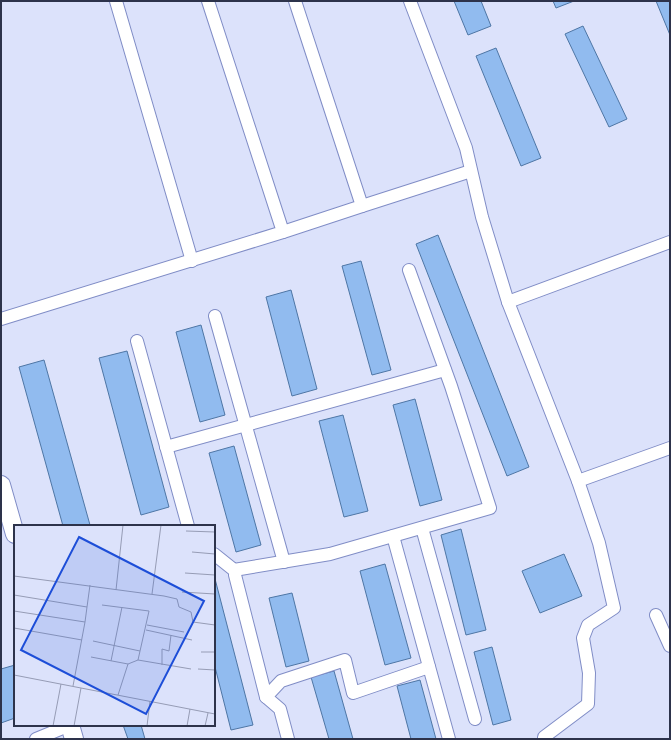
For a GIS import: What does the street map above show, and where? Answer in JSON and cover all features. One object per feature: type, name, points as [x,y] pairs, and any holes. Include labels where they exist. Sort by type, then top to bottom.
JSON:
[{"type":"street","points":[[116,1],[192,261]]},
{"type":"street","points":[[208,1],[283,232]]},
{"type":"street","points":[[295,1],[362,206]]},
{"type":"street","points":[[410,1],[466,148],[482,217],[508,302],[578,481],[599,543],[614,608],[588,625],[583,638],[590,673],[588,704],[544,737],[544,739]]},
{"type":"street","points":[[1,319],[192,261],[471,171]]},
{"type":"street","points":[[508,302],[670,242]]},
{"type":"street","points":[[215,555],[234,570],[284,562],[330,554],[490,508],[445,370],[409,270]]},
{"type":"street","points":[[215,316],[284,562]]},
{"type":"street","points":[[138,342],[188,525]]},
{"type":"street","points":[[166,447],[445,370]]},
{"type":"street","points":[[578,481],[670,448]]},
{"type":"street","points":[[1,485],[14,530]]},
{"type":"street","points":[[422,528],[475,719]]},
{"type":"street","points":[[394,536],[449,739]]},
{"type":"street","points":[[235,575],[266,697],[280,709],[288,739]]},
{"type":"street","points":[[656,615],[670,646]]},
{"type":"street","points":[[266,697],[281,681],[345,660],[353,693],[429,667]]},
{"type":"street","points":[[36,739],[68,726]]},
{"type":"street","points":[[70,726],[74,739]]},
{"type":"building","points":[[454,1],[481,1],[491,26],[468,35]]},
{"type":"building","points":[[553,1],[574,1],[556,8]]},
{"type":"building","points":[[656,1],[670,1],[670,35]]},
{"type":"building","points":[[583,26],[627,119],[609,127],[565,34]]},
{"type":"building","points":[[496,48],[541,158],[521,166],[476,56]]},
{"type":"building","points":[[438,235],[529,467],[507,476],[416,244]]},
{"type":"building","points":[[361,261],[391,370],[372,375],[342,266]]},
{"type":"building","points":[[291,290],[317,389],[292,396],[266,297]]},
{"type":"building","points":[[201,325],[225,415],[200,422],[176,332]]},
{"type":"building","points":[[127,351],[169,507],[141,515],[99,358]]},
{"type":"building","points":[[44,360],[90,525],[63,525],[19,367]]},
{"type":"building","points":[[415,399],[442,500],[420,506],[393,405]]},
{"type":"building","points":[[343,415],[368,511],[344,517],[319,421]]},
{"type":"building","points":[[234,446],[261,545],[236,552],[209,453]]},
{"type":"building","points":[[461,529],[486,630],[466,635],[441,535]]},
{"type":"building","points":[[564,554],[582,596],[540,613],[522,571]]},
{"type":"building","points":[[385,564],[411,658],[385,665],[360,571]]},
{"type":"building","points":[[215,579],[253,725],[231,730],[215,667]]},
{"type":"building","points":[[292,593],[309,661],[286,667],[269,598]]},
{"type":"building","points":[[492,647],[511,720],[493,725],[474,652]]},
{"type":"building","points":[[14,665],[14,718],[1,723],[1,669]]},
{"type":"building","points":[[334,671],[353,739],[329,739],[311,677]]},
{"type":"building","points":[[420,680],[436,739],[411,739],[397,686]]},
{"type":"building","points":[[123,726],[141,726],[145,739],[128,739]]}]
